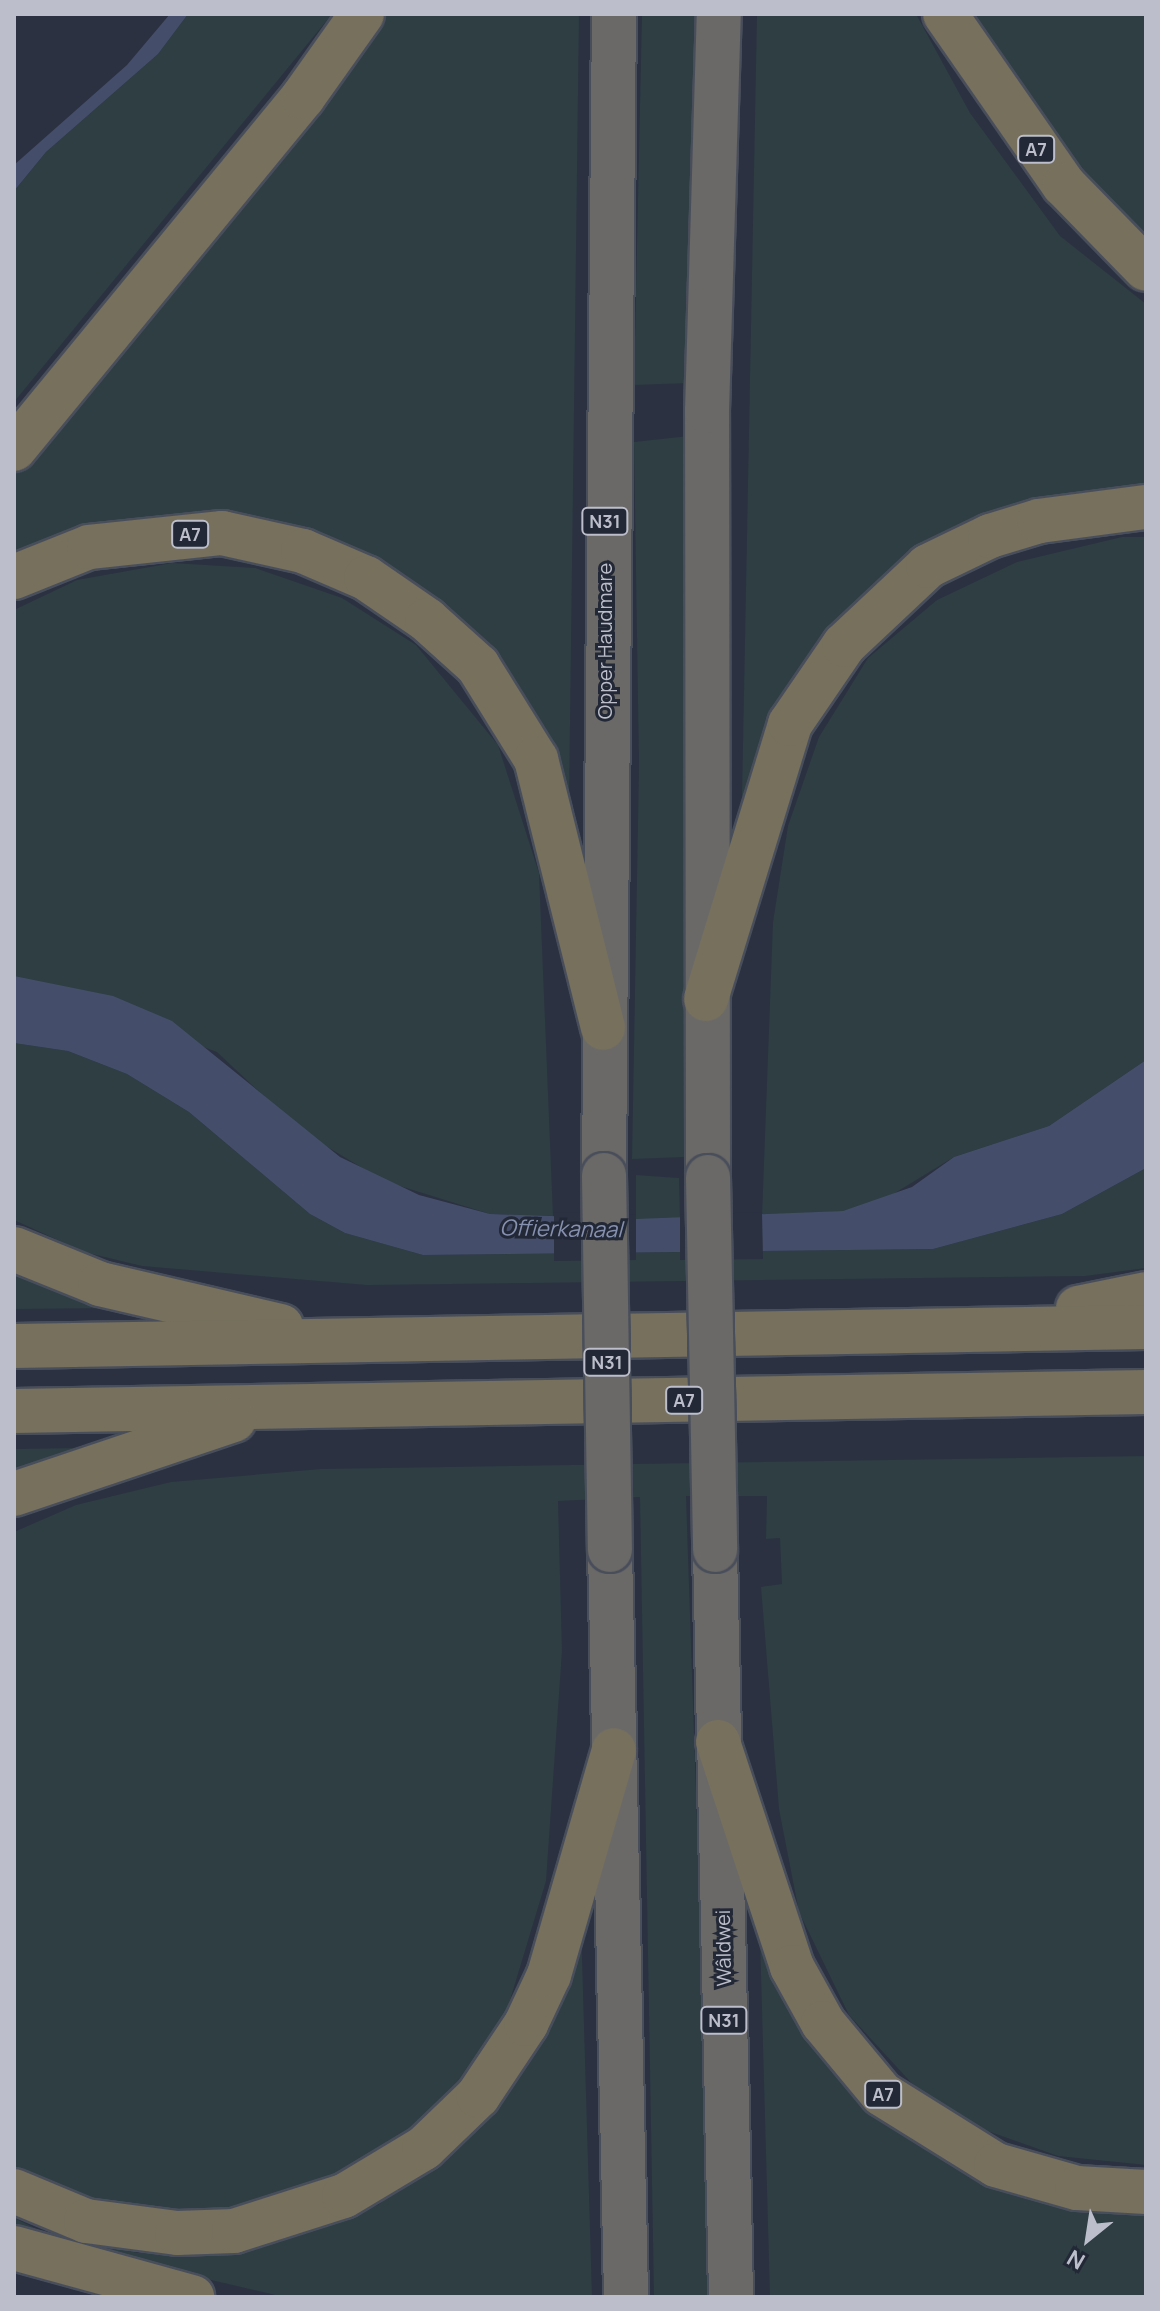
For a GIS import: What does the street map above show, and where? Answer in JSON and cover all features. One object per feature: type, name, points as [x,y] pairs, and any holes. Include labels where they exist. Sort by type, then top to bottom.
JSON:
[{"type":"highway","points":[[14,449],[303,97],[362,14]]},
{"type":"highway","name":"Opper Haudmare","points":[[603,1028],[614,14]]},
{"type":"highway","name":"N31","points":[[718,1742],[706,999],[707,396],[719,14]]},
{"type":"highway","name":"A7","points":[[945,14],[1064,185],[1146,269]]},
{"type":"highway","name":"N31","points":[[706,999],[790,724],[844,645],[928,566],[990,536],[1039,521],[1146,507]]},
{"type":"highway","name":"A7","points":[[14,577],[89,547],[222,533],[303,551],[366,578],[427,620],[478,666],[536,759],[603,1028]]},
{"type":"highway","name":"N31","points":[[603,1028],[610,1550],[626,2297]]},
{"type":"highway","points":[[14,1249],[100,1284],[338,1340]]},
{"type":"highway","points":[[974,1329],[1146,1294]]},
{"type":"highway","points":[[14,1346],[1146,1327]]},
{"type":"highway","name":"A7","points":[[14,1411],[1146,1392]]},
{"type":"highway","name":"A7","points":[[1094,1393],[1146,1414]]},
{"type":"highway","points":[[14,1494],[274,1406]]},
{"type":"highway","name":"A7","points":[[718,1742],[792,1967],[823,2023],[882,2094],[996,2165],[1077,2188],[1146,2192]]},
{"type":"highway","name":"Wâldwei","points":[[718,1742],[731,2297]]},
{"type":"highway","name":"N31","points":[[14,2191],[86,2221],[177,2233],[234,2231],[344,2196],[424,2148],[478,2096],[526,2024],[549,1975],[614,1750]]},
{"type":"highway","points":[[14,2248],[192,2297]]},
{"type":"shaded area","points":[[188,14],[332,14],[14,402],[14,191],[46,152],[158,54]]},
{"type":"shaded area","points":[[377,14],[579,14],[569,803],[543,742],[317,544],[14,564],[14,471],[331,83]]},
{"type":"shaded area","points":[[642,14],[696,14],[690,383],[634,385]]},
{"type":"shaded area","points":[[757,14],[916,14],[970,113],[1060,236],[1146,304],[1146,494],[912,559],[752,793],[742,796]]},
{"type":"shaded area","points":[[971,14],[1146,14],[1146,240],[1021,110]]},
{"type":"shaded area","points":[[689,436],[685,1157],[632,1159],[639,765],[634,442]]},
{"type":"shaded area","points":[[1122,537],[1146,537],[1146,1060],[1049,1126],[954,1157],[885,1199],[843,1211],[762,1216],[773,922],[788,826],[819,737],[868,658],[937,600],[1017,562]]},
{"type":"shaded area","points":[[172,563],[255,568],[342,598],[416,645],[498,745],[539,873],[553,1216],[490,1214],[384,1181],[301,1131],[217,1052],[14,976],[14,610],[77,580]]},
{"type":"shaded area","points":[[14,1043],[68,1051],[127,1074],[189,1112],[310,1214],[345,1233],[423,1255],[933,1249],[1062,1214],[1146,1168],[1146,1268],[1085,1276],[367,1285],[142,1266],[84,1252],[14,1220]]},
{"type":"shaded area","points":[[636,1175],[679,1178],[680,1219],[636,1219]]},
{"type":"shaded area","points":[[14,1266],[118,1308],[14,1309]]},
{"type":"shaded area","points":[[82,1448],[14,1479],[14,1449]]},
{"type":"shaded area","points":[[1146,1456],[1146,2165],[1058,2156],[979,2128],[917,2089],[849,2015],[799,1912],[779,1809],[761,1587],[782,1584],[780,1538],[766,1539],[767,1496],[686,1496],[713,2297],[654,2297],[640,1497],[558,1501],[562,1651],[546,1881],[507,2010],[484,2053],[438,2107],[370,2162],[289,2199],[209,2215],[125,2211],[14,2174],[14,1532],[76,1505],[171,1482],[321,1469]]},
{"type":"shaded area","points":[[581,1924],[592,2297],[284,2297],[14,2234],[14,2218],[43,2232],[138,2253],[243,2252],[378,2205],[464,2138]]},
{"type":"shaded area","points":[[760,1938],[852,2082],[1146,2205],[1146,2297],[770,2297]]},
{"type":"water","points":[[170,14],[188,14],[158,54],[46,152],[14,191],[14,165],[127,65]]},
{"type":"water","name":"Offierkanaal","points":[[14,976],[113,996],[172,1021],[340,1157],[419,1195],[490,1214],[636,1219],[843,1211],[912,1187],[954,1157],[1049,1126],[1146,1060],[1146,1168],[1062,1214],[933,1249],[423,1255],[345,1233],[310,1214],[189,1112],[127,1074],[68,1051],[14,1043]]},
{"type":"pier","points":[[554,1212],[636,1215],[636,1260],[554,1261]]},
{"type":"pier","points":[[762,1212],[763,1259],[680,1260],[680,1215]]}]
